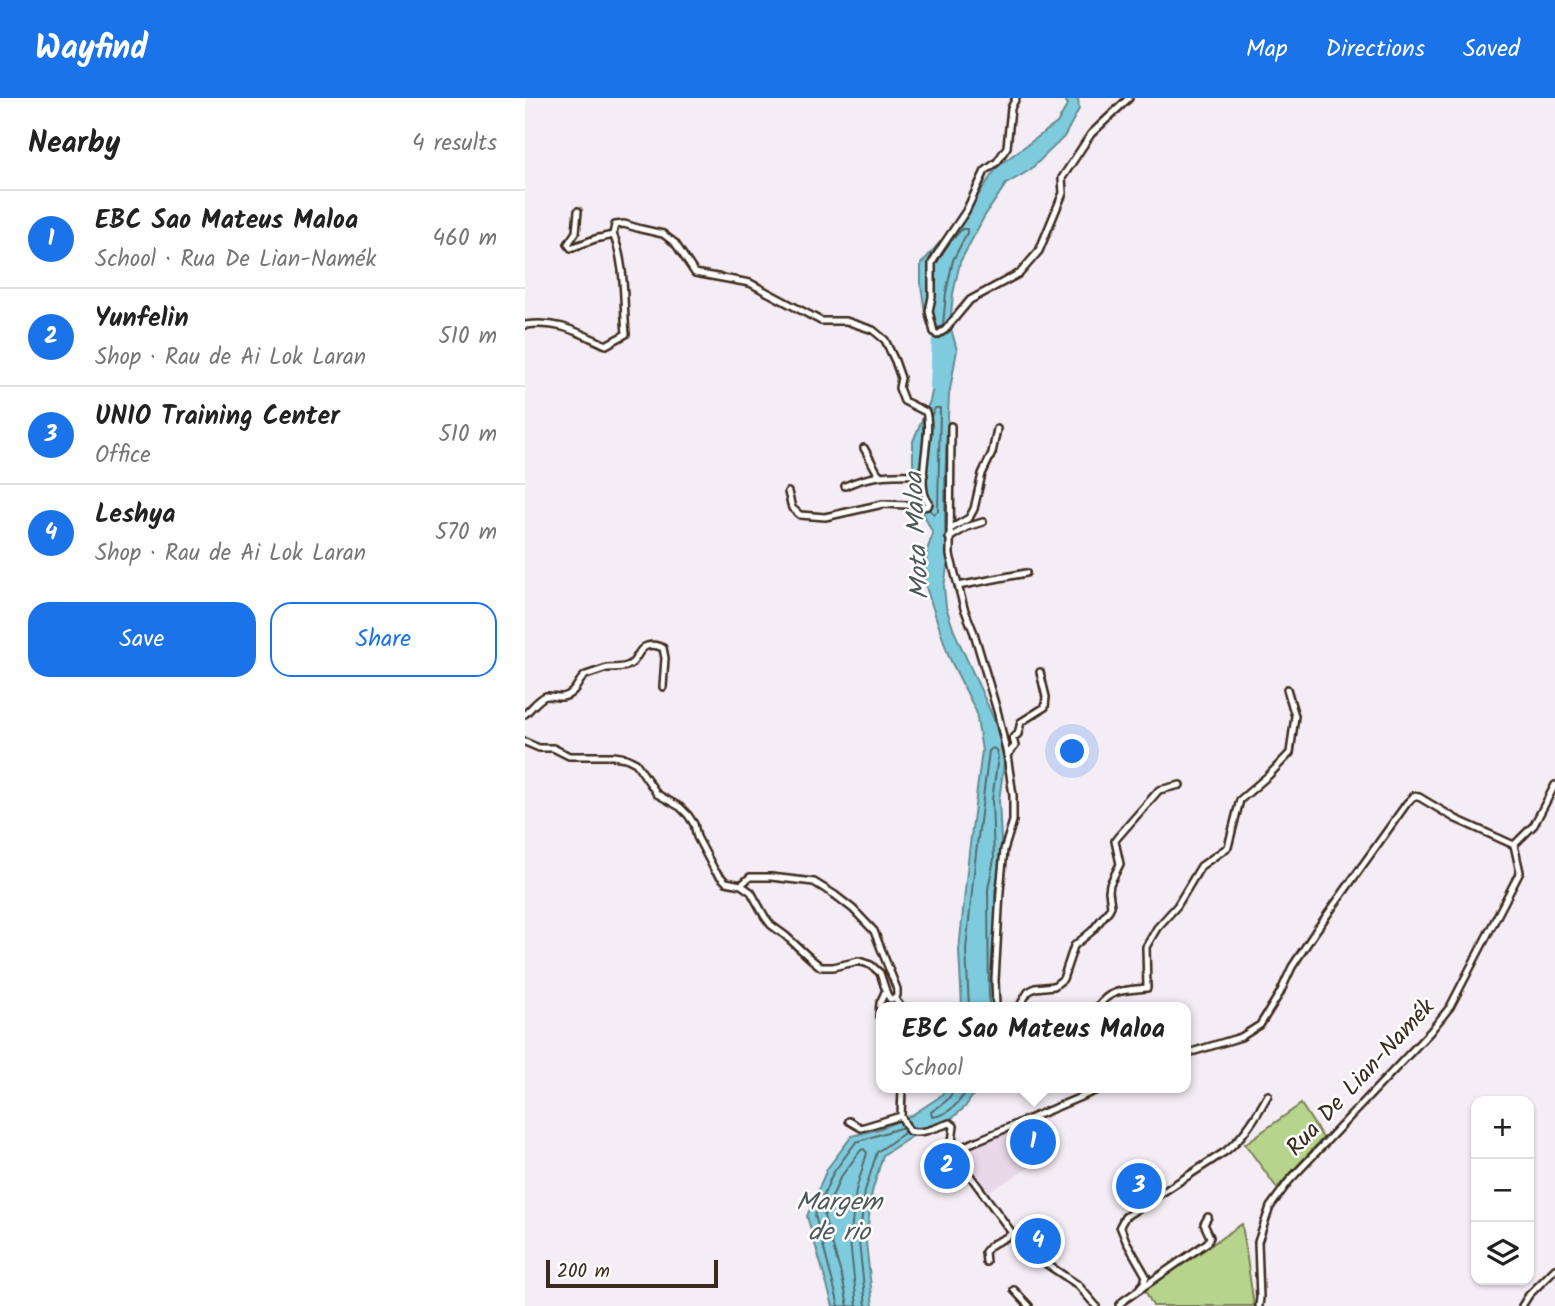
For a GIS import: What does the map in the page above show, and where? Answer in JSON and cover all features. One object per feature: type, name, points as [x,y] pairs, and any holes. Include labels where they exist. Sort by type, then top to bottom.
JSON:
[{"type":"street","points":[[1016,98],[1011,108],[1007,146],[997,162],[985,171],[966,211],[932,263],[932,297],[929,311],[937,335],[945,330],[970,300],[1020,273],[1039,251],[1063,193],[1062,178],[1091,134],[1129,98]]},
{"type":"street","points":[[578,211],[577,229],[569,242],[570,247],[613,235]]},
{"type":"street","points":[[525,325],[557,324],[606,345],[626,334],[621,267],[618,246],[613,235],[615,225],[624,224],[663,234],[675,243],[695,273],[750,283],[821,321],[846,321],[873,330],[885,340],[901,378],[899,388],[904,401],[926,412],[929,422],[923,475],[928,506],[915,508],[883,504],[825,517],[800,515],[792,508],[788,492]]},
{"type":"street","points":[[951,426],[950,555],[997,715],[1013,795],[1013,821],[1004,850],[997,934],[996,1002]]},
{"type":"street","points":[[950,529],[969,518],[974,509],[997,429]]},
{"type":"street","points":[[865,448],[880,475]]},
{"type":"street","points":[[845,485],[880,475],[923,475]]},
{"type":"street","points":[[949,538],[967,527],[983,522]]},
{"type":"street","points":[[958,586],[1025,573]]},
{"type":"street","points":[[525,714],[541,698],[564,697],[572,692],[585,676],[610,667],[627,667],[634,662],[641,649],[648,645],[663,648],[663,687]]},
{"type":"street","points":[[1007,755],[1015,746],[1013,738],[1018,734],[1021,722],[1045,707],[1047,700],[1040,672]]},
{"type":"street","points":[[1101,1002],[1113,992],[1147,988],[1146,947],[1157,928],[1177,906],[1201,866],[1228,847],[1240,800],[1290,752],[1295,716],[1287,689]]},
{"type":"street","points":[[525,742],[539,748],[553,748],[569,756],[613,756],[636,763],[657,794],[680,807],[688,815],[715,871],[726,882],[740,885],[751,892],[771,925],[821,967],[859,961],[871,965],[880,973],[890,999],[897,1002]]},
{"type":"street","points":[[1022,1002],[1028,992],[1035,988],[1054,986],[1063,979],[1074,946],[1109,911],[1110,884],[1120,864],[1115,841],[1117,838],[1159,790],[1180,785]]},
{"type":"street","points":[[1191,1052],[1241,1037],[1260,1025],[1292,967],[1330,909],[1414,796],[1456,819],[1514,845],[1534,825],[1555,785]]},
{"type":"street","name":"Rua De Lian-Namék","points":[[1261,1306],[1258,1242],[1270,1208],[1289,1181],[1430,1032],[1450,1007],[1520,872],[1514,845]]},
{"type":"street","points":[[740,885],[750,877],[814,881],[835,895],[874,931],[897,989],[895,999]]},
{"type":"street","points":[[880,1002],[886,989]]},
{"type":"street","points":[[902,1093],[901,1116],[909,1131],[916,1133],[950,1122],[954,1126],[952,1142],[955,1150],[970,1177],[1011,1233],[1030,1253],[1078,1285],[1096,1306]]},
{"type":"street","points":[[955,1150],[1091,1093]]},
{"type":"street","points":[[1138,1290],[1146,1276],[1120,1226],[1125,1217],[1226,1151],[1252,1124],[1268,1095]]},
{"type":"street","points":[[849,1121],[861,1128],[901,1116]]},
{"type":"street","points":[[1119,1306],[1207,1242],[1210,1237],[1204,1224],[1207,1217]]},
{"type":"street","points":[[986,1262],[985,1252],[991,1244],[1011,1233]]},
{"type":"street","points":[[1522,1306],[1555,1269]]},
{"type":"street","points":[[1014,1290],[1029,1306]]},
{"type":"shaded area","points":[[1028,1122],[1047,1157],[988,1192],[961,1149]]},
{"type":"green space","points":[[1301,1104],[1323,1138],[1277,1188],[1245,1144]]},
{"type":"green space","points":[[1242,1224],[1254,1306],[1153,1306],[1145,1290]]},
{"type":"water","points":[[1063,98],[1078,98],[1079,109],[1064,137],[1030,170],[1006,184],[984,217],[960,262],[953,294],[950,325],[957,350],[949,395],[945,478],[948,560],[944,587],[946,607],[993,717],[1005,756],[999,800],[1002,860],[995,890],[995,1002],[962,1002],[959,950],[982,751],[976,711],[949,657],[924,581],[927,550],[933,534],[920,506],[913,472],[913,441],[930,401],[940,354],[926,320],[921,264],[967,212],[998,166],[1057,123],[1068,104]]},
{"type":"water","name":"Margem de rio","points":[[943,1093],[975,1093],[965,1107],[952,1118],[925,1128],[883,1155],[872,1192],[866,1242],[873,1306],[833,1306],[807,1216],[827,1169],[852,1136],[879,1129],[912,1115]]},
{"type":"waterway","name":"Mota Maloa","points":[[935,386],[937,336]]},
{"type":"place","name":"EBC Sao Mateus Maloa","points":[[1033,1142]]},
{"type":"place","name":"Yunfelin","points":[[947,1166]]},
{"type":"place","name":"UNIO Training Center","points":[[1139,1186]]},
{"type":"place","name":"Leshya","points":[[1038,1241]]}]
